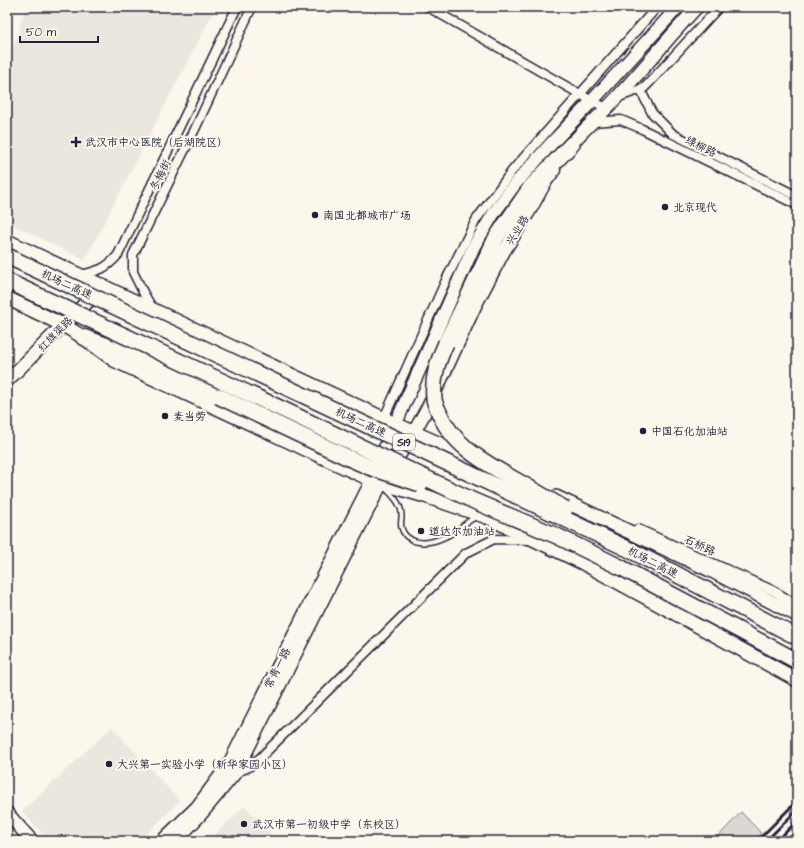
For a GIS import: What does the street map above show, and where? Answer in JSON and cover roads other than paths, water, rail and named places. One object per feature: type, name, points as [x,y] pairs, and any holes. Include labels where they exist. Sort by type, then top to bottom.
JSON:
[{"type":"highway","points":[[572,144],[531,187],[496,238],[437,362],[433,382],[434,400],[440,415],[450,432],[463,447],[485,462],[630,550]]},
{"type":"highway","name":"机场二高速","points":[[7,256],[630,550],[797,637]]},
{"type":"highway","name":"机场二高速","points":[[7,281],[286,411],[474,501],[557,536],[620,567],[797,660]]},
{"type":"highway","points":[[83,336],[118,349],[369,467],[474,501]]},
{"type":"main road","points":[[376,482],[390,421],[474,246],[494,213],[525,173],[549,146],[592,102],[678,7]]},
{"type":"main road","name":"兴业路","points":[[376,482],[414,432],[429,405],[475,306],[504,251],[530,210],[546,181],[572,144],[618,97],[697,7]]},
{"type":"main road","points":[[7,241],[712,571],[797,615]]},
{"type":"main road","name":"红旗渠路","points":[[7,381],[103,286]]},
{"type":"main road","points":[[7,298],[83,336],[114,360],[376,482],[425,496],[487,517],[536,540],[583,563],[797,680]]},
{"type":"main road","name":"常青一路","points":[[176,841],[202,813],[236,772],[376,482]]},
{"type":"main road","name":"常青一路","points":[[162,841],[197,807],[228,764],[376,482]]},
{"type":"main road","points":[[7,813],[32,841]]},
{"type":"street","name":"冬梅街","points":[[81,275],[100,270],[111,264],[118,255],[237,7]]},
{"type":"street","name":"冬梅街","points":[[154,309],[144,294],[133,272],[133,255],[196,127],[252,7]]},
{"type":"street","points":[[428,7],[592,102],[607,108]]},
{"type":"street","points":[[390,421],[447,278],[476,220],[512,171],[657,7]]},
{"type":"street","points":[[618,97],[644,88],[719,7]]},
{"type":"street","name":"绿柳路","points":[[640,89],[652,113],[673,134],[797,196]]},
{"type":"street","name":"绿柳路","points":[[592,122],[621,120],[642,128],[797,205]]},
{"type":"street","name":"石桥路","points":[[590,514],[606,515],[664,540],[774,591],[797,605]]},
{"type":"street","name":"常青一路","points":[[236,772],[247,768],[258,759],[466,554],[494,539],[536,540]]},
{"type":"lane","points":[[376,482],[397,500],[401,509],[401,529],[408,538],[413,541],[428,542],[438,540],[449,536],[475,518],[487,517]]},
{"type":"railway","points":[[757,841],[797,801]]},
{"type":"railway","points":[[766,841],[797,810]]},
{"type":"railway","points":[[777,841],[797,821]]},
{"type":"railway","points":[[793,841],[797,837]]},
{"type":"place","name":"武汉市中心医院（后湖院区）","points":[[76,142]]},
{"type":"place","name":"北京现代","points":[[665,207]]},
{"type":"place","name":"南国北都城市广场","points":[[315,215]]},
{"type":"place","name":"麦当劳","points":[[165,416]]},
{"type":"place","name":"中国石化加油站","points":[[643,431]]},
{"type":"place","name":"道达尔加油站","points":[[421,531]]},
{"type":"place","name":"大兴第一实验小学（新华家园小区）","points":[[109,764]]},
{"type":"place","name":"武汉市第一初级中学（东校区）","points":[[244,824]]}]
